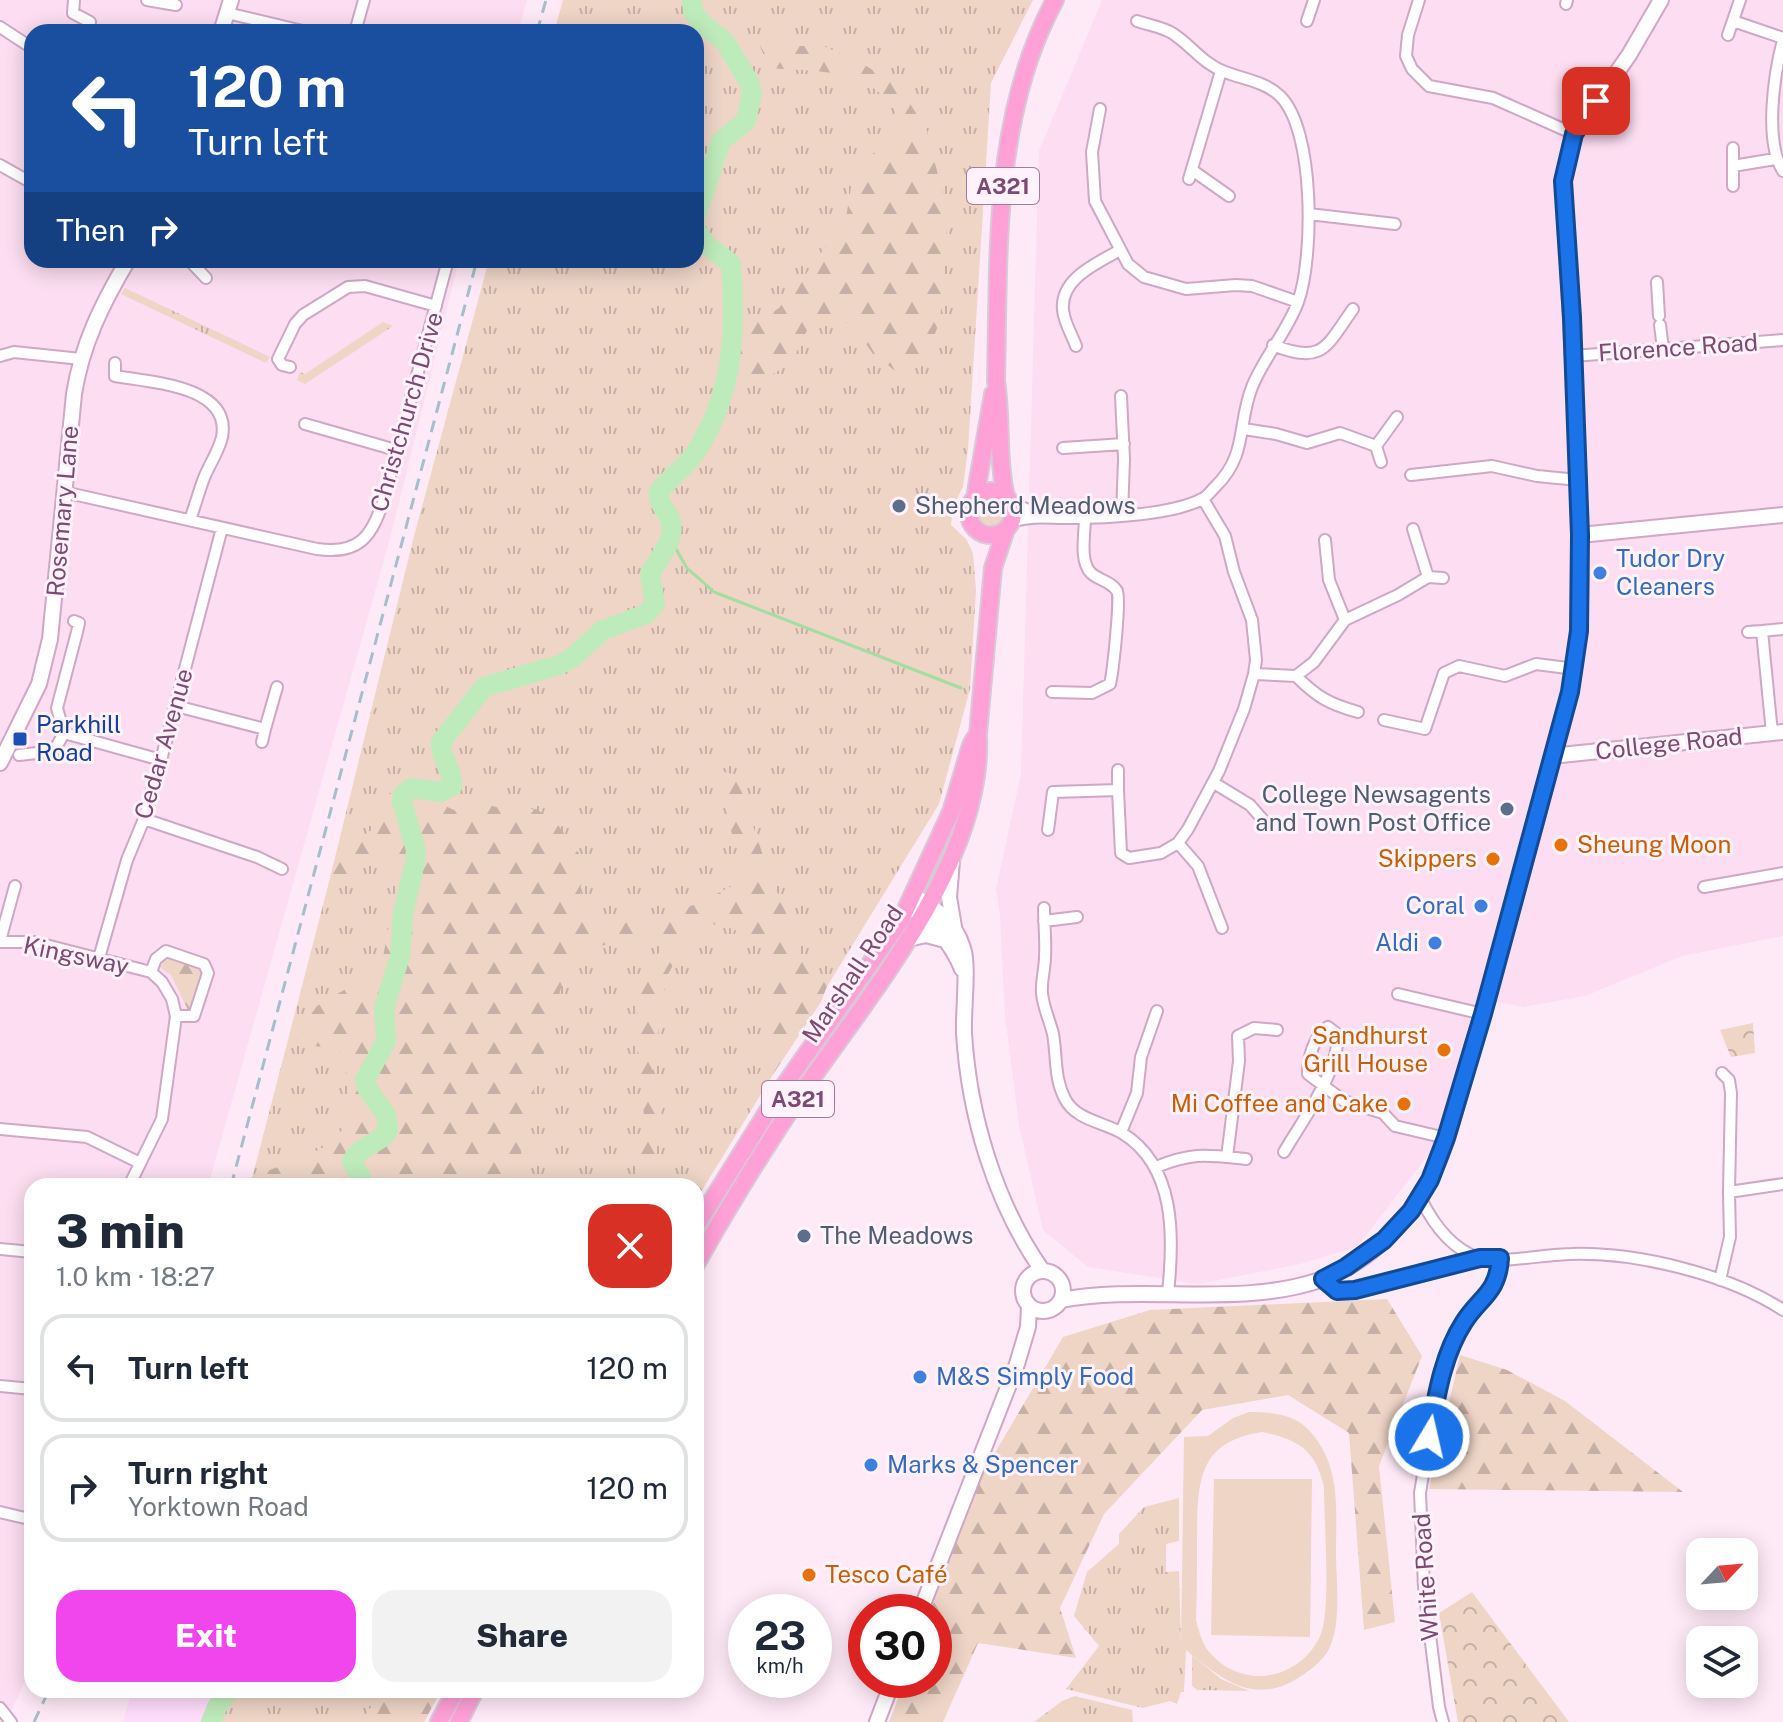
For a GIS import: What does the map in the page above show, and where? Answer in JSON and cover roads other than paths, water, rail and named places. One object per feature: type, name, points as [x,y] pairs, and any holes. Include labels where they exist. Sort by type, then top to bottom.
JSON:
[{"type":"main road","name":"A321","points":[[979,531],[969,515],[975,498],[996,381],[1001,212],[1012,120],[1026,63],[1055,0]]},
{"type":"main road","name":"A321","points":[[996,381],[1000,409],[1001,474],[1013,514],[1008,526]]},
{"type":"main road","points":[[975,498],[991,491],[1008,500]]},
{"type":"main road","points":[[979,531],[994,534],[1008,526]]},
{"type":"main road","name":"Marshall Road","points":[[704,1213],[779,1093],[952,856],[973,789],[979,755],[978,734],[993,568],[1008,526]]},
{"type":"main road","name":"Marshall Road","points":[[979,531],[993,568]]},
{"type":"main road","name":"Marshall Road","points":[[704,1251],[792,1107],[908,939],[971,745],[978,734]]},
{"type":"main road","points":[[439,1722],[452,1698]]},
{"type":"main road","points":[[459,1722],[471,1698]]},
{"type":"street","points":[[74,0],[73,13],[90,22]]},
{"type":"street","points":[[147,0],[176,3],[173,19]]},
{"type":"street","points":[[357,24],[364,0]]},
{"type":"street","points":[[1307,21],[1314,0]]},
{"type":"street","points":[[1419,0],[1408,35],[1406,56],[1412,69],[1429,86],[1493,98],[1574,134]]},
{"type":"street","points":[[1017,1364],[1048,1310],[1061,1300],[1111,1293],[1280,1290],[1323,1279],[1384,1240],[1420,1197],[1430,1180],[1446,1138],[1483,1014],[1575,669],[1580,607],[1580,535],[1563,181],[1574,134],[1629,55],[1661,0]]},
{"type":"street","points":[[1728,35],[1740,0]]},
{"type":"street","points":[[229,6],[283,24]]},
{"type":"street","points":[[1008,500],[1041,515],[1085,518],[1177,508],[1203,499],[1228,475],[1244,429],[1247,399],[1298,302],[1309,239],[1305,157],[1291,113],[1282,97],[1269,88],[1221,71],[1202,60],[1171,32],[1137,21]]},
{"type":"street","points":[[1733,21],[1783,39],[1775,69],[1773,119],[1775,159],[1783,171]]},
{"type":"street","points":[[0,27],[24,43]]},
{"type":"street","points":[[1221,71],[1191,175],[1229,196]]},
{"type":"street","points":[[1100,109],[1092,152],[1095,201],[1128,264],[1144,277],[1186,289],[1252,286],[1298,302]]},
{"type":"street","points":[[1733,148],[1733,186]]},
{"type":"street","points":[[1733,166],[1775,159]]},
{"type":"street","points":[[0,165],[24,178]]},
{"type":"street","points":[[1309,214],[1395,224]]},
{"type":"street","points":[[1076,346],[1063,310],[1066,292],[1079,274],[1120,250]]},
{"type":"street","name":"Rosemary Lane","points":[[0,763],[39,684],[46,660],[54,617],[74,394],[81,359],[97,314],[123,268]]},
{"type":"street","points":[[200,268],[206,278]]},
{"type":"street","name":"Christchurch Drive","points":[[64,492],[317,549],[333,551],[351,548],[364,539],[376,523],[446,268]]},
{"type":"street","points":[[1657,282],[1663,349]]},
{"type":"street","points":[[290,367],[282,365],[278,359],[295,324],[303,315],[348,287],[365,286],[436,306]]},
{"type":"street","points":[[1273,345],[1295,354],[1311,354],[1326,347],[1353,309]]},
{"type":"street","name":"Florence Road","points":[[1573,356],[1783,340]]},
{"type":"street","points":[[0,356],[14,352],[81,359]]},
{"type":"street","points":[[115,363],[115,376],[190,390],[205,397],[215,408],[223,425],[222,439],[190,520]]},
{"type":"street","points":[[1121,396],[1124,444],[1122,515]]},
{"type":"street","points":[[1376,446],[1397,417]]},
{"type":"street","points":[[305,424],[396,450]]},
{"type":"street","points":[[1244,429],[1307,443],[1340,433],[1376,446]]},
{"type":"street","points":[[1063,448],[1124,444]]},
{"type":"street","points":[[1376,446],[1381,462]]},
{"type":"street","points":[[1411,475],[1492,466],[1537,476],[1578,480]]},
{"type":"street","points":[[1118,770],[1121,853],[1129,858],[1161,853],[1178,843],[1214,783],[1244,709],[1256,660],[1252,620],[1234,572],[1225,536],[1203,499]]},
{"type":"street","points":[[1008,526],[1041,515]]},
{"type":"street","points":[[1580,535],[1783,515]]},
{"type":"street","points":[[1052,692],[1092,693],[1110,684],[1115,666],[1114,642],[1120,600],[1118,591],[1089,572],[1085,518]]},
{"type":"street","name":"Cedar Avenue","points":[[99,958],[127,860],[144,819],[161,760],[222,528]]},
{"type":"street","points":[[1413,529],[1428,577]]},
{"type":"street","points":[[1325,540],[1329,580],[1345,620]]},
{"type":"street","points":[[1254,674],[1296,676],[1314,662],[1345,620],[1428,577],[1443,578]]},
{"type":"street","points":[[19,755],[54,751],[64,733],[57,708],[79,623],[74,621]]},
{"type":"street","points":[[1748,632],[1783,629]]},
{"type":"street","points":[[1762,631],[1777,733]]},
{"type":"street","points":[[1384,720],[1425,729],[1444,673],[1459,666],[1505,676],[1536,664],[1575,669]]},
{"type":"street","points":[[1296,676],[1314,694],[1331,704],[1358,712]]},
{"type":"street","points":[[262,742],[277,687]]},
{"type":"street","points":[[176,706],[265,729]]},
{"type":"street","points":[[64,733],[161,760]]},
{"type":"street","name":"College Road","points":[[1554,753],[1561,755],[1777,733]]},
{"type":"street","points":[[1214,783],[1250,805],[1264,821]]},
{"type":"street","points":[[1048,830],[1053,792],[1118,790]]},
{"type":"street","points":[[144,819],[257,857],[282,869]]},
{"type":"street","points":[[1178,843],[1198,866],[1222,928]]},
{"type":"street","points":[[927,1594],[1017,1364],[1028,1327],[1029,1306],[1023,1289],[1027,1279],[1014,1227],[976,1116],[965,1045],[965,952],[954,927],[949,897],[952,856]]},
{"type":"street","points":[[1704,887],[1783,873]]},
{"type":"street","points":[[0,941],[15,886]]},
{"type":"street","points":[[918,905],[937,909],[954,927]]},
{"type":"street","points":[[918,905],[957,956],[964,973]]},
{"type":"street","points":[[1044,908],[1042,993],[1053,1035],[1056,1078],[1067,1103],[1087,1119],[1121,1132],[1139,1146],[1156,1167],[1165,1191],[1170,1220],[1168,1293]]},
{"type":"street","points":[[1044,921],[1077,917]]},
{"type":"street","points":[[908,939],[926,935],[945,940]]},
{"type":"street","name":"Kingsway","points":[[0,941],[34,942],[151,972],[162,982],[172,999],[176,1016],[194,1016],[208,973],[204,964],[166,951],[156,959],[151,972]]},
{"type":"street","points":[[1398,994],[1483,1014]]},
{"type":"street","points":[[1121,1132],[1137,1093],[1141,1057],[1157,1011]]},
{"type":"street","points":[[133,1178],[162,1119],[176,1016]]},
{"type":"street","points":[[1284,1152],[1322,1085],[1338,1048],[1337,1034],[1328,1027],[1320,1032],[1308,1062],[1308,1074],[1322,1085],[1344,1101],[1383,1113],[1395,1126],[1446,1138]]},
{"type":"street","points":[[1227,1157],[1239,1061],[1238,1036],[1254,1028],[1277,1030]]},
{"type":"street","points":[[1720,1280],[1730,1237],[1731,1093],[1729,1080],[1722,1073]]},
{"type":"street","points":[[0,1129],[87,1137],[140,1163]]},
{"type":"street","points":[[1156,1167],[1183,1156],[1206,1154],[1246,1159]]},
{"type":"street","points":[[1729,1192],[1783,1184]]},
{"type":"street","points":[[1420,1197],[1436,1227],[1446,1237],[1480,1258]]},
{"type":"street","points":[[1014,1227],[1042,1270],[1053,1273],[1062,1282],[1111,1293]]},
{"type":"street","points":[[0,1249],[24,1251]]},
{"type":"street","points":[[1323,1279],[1337,1291],[1355,1290],[1480,1258],[1596,1253],[1634,1258],[1720,1280],[1745,1288],[1783,1310]]},
{"type":"street","name":"White Road","points":[[1443,1722],[1424,1587],[1420,1493],[1438,1382],[1463,1323],[1495,1285],[1500,1258]]},
{"type":"street","points":[[1027,1279],[1042,1270]]},
{"type":"street","points":[[1061,1300],[1064,1291],[1062,1282]]},
{"type":"street","points":[[1029,1306],[1038,1311],[1048,1310]]},
{"type":"street","points":[[0,1386],[24,1388]]},
{"type":"street","points":[[0,1512],[24,1518]]},
{"type":"street","points":[[877,1722],[886,1698]]},
{"type":"street","points":[[0,1708],[11,1722]]},
{"type":"waterway","points":[[692,0],[693,12],[703,24]]},
{"type":"waterway","points":[[704,25],[725,42],[749,82],[752,93],[746,121],[721,141],[704,192]]},
{"type":"waterway","points":[[361,1178],[352,1162],[355,1156],[388,1130],[386,1115],[367,1088],[365,1080],[386,1041],[384,1008],[400,956],[403,914],[415,862],[416,850],[402,802],[403,795],[411,788],[441,792],[452,786],[441,742],[484,687],[559,665],[572,658],[603,630],[646,614],[655,604],[650,574],[672,530],[659,491],[693,456],[709,428],[719,406],[730,360],[733,313],[731,264],[704,241]]},
{"type":"waterway","points":[[670,539],[687,568],[714,592],[961,688]]},
{"type":"waterway","points":[[211,1722],[224,1698]]},
{"type":"railway","points":[[539,24],[546,0]]},
{"type":"railway","points":[[233,1178],[475,268]]},
{"type":"railway","points":[[34,1722],[45,1698]]},
{"type":"place","name":"Shepherd Meadows","points":[[899,506]]},
{"type":"place","name":"Tudor Dry Cleaners","points":[[1600,573]]},
{"type":"place","name":"Parkhill Road","points":[[20,739]]},
{"type":"place","name":"College Newsagents and Town Post Office","points":[[1507,809]]},
{"type":"place","name":"Sheung Moon","points":[[1561,845]]},
{"type":"place","name":"Skippers","points":[[1493,859]]},
{"type":"place","name":"Coral","points":[[1481,906]]},
{"type":"place","name":"Aldi","points":[[1435,943]]},
{"type":"place","name":"Sandhurst Grill House","points":[[1444,1050]]},
{"type":"place","name":"Mi Coffee and Cake","points":[[1404,1104]]},
{"type":"place","name":"The Meadows","points":[[804,1236]]},
{"type":"place","name":"M&S Simply Food","points":[[920,1377]]},
{"type":"place","name":"Marks & Spencer","points":[[871,1465]]},
{"type":"place","name":"Tesco Café","points":[[809,1575]]}]
